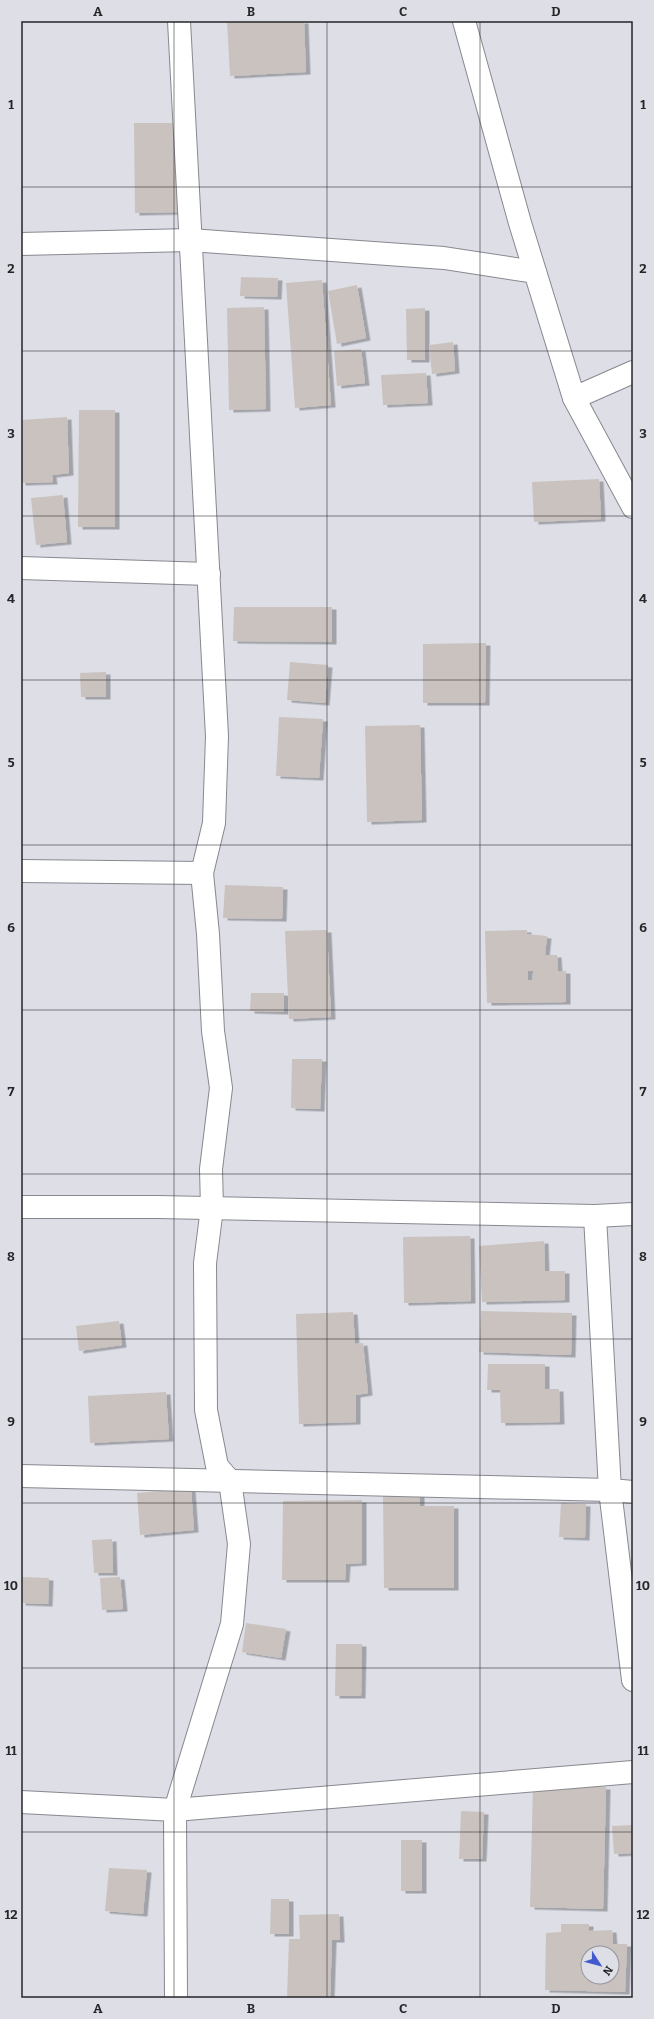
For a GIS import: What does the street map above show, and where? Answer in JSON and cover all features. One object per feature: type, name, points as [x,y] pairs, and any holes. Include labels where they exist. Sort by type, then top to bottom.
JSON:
[{"type":"street","points":[[176,1998],[174,1810],[232,1624],[239,1544],[230,1481],[217,1466],[206,1410],[205,1263],[212,1208],[211,1169],[221,1088],[213,1031],[208,934],[202,873],[214,823],[217,736],[190,240],[180,21]]},
{"type":"street","points":[[464,21],[535,272],[574,398],[633,508]]},
{"type":"street","points":[[21,244],[190,240],[444,258],[535,272]]},
{"type":"street","points":[[574,398],[633,372]]},
{"type":"street","points":[[21,568],[209,574]]},
{"type":"street","points":[[21,872],[202,873]]},
{"type":"street","points":[[21,1207],[212,1208],[595,1216],[633,1214]]},
{"type":"street","points":[[595,1216],[610,1490],[633,1680]]},
{"type":"street","points":[[21,1476],[610,1490],[633,1492]]},
{"type":"street","points":[[21,1802],[174,1810],[633,1772]]},
{"type":"building","points":[[227,21],[304,21],[306,72],[230,76]]},
{"type":"building","points":[[134,123],[180,123],[181,212],[135,213]]},
{"type":"building","points":[[241,277],[278,278],[277,297],[240,296]]},
{"type":"building","points":[[322,280],[331,405],[295,408],[286,283]]},
{"type":"building","points":[[357,285],[366,338],[337,344],[328,291]]},
{"type":"building","points":[[264,307],[266,409],[229,410],[227,308]]},
{"type":"building","points":[[425,308],[425,360],[407,360],[406,309]]},
{"type":"building","points":[[453,342],[455,371],[432,374],[429,345]]},
{"type":"building","points":[[361,349],[365,383],[337,386],[334,351]]},
{"type":"building","points":[[426,373],[428,403],[383,405],[381,375]]},
{"type":"building","points":[[79,410],[115,410],[115,527],[78,527]]},
{"type":"building","points":[[67,417],[69,473],[52,475],[53,482],[21,483],[21,420]]},
{"type":"building","points":[[599,479],[601,519],[534,522],[532,482]]},
{"type":"building","points":[[63,495],[67,542],[36,545],[31,498]]},
{"type":"building","points":[[234,607],[332,607],[332,642],[233,641]]},
{"type":"building","points":[[486,643],[485,703],[423,703],[423,644]]},
{"type":"building","points":[[290,662],[328,665],[325,703],[287,700]]},
{"type":"building","points":[[106,672],[106,697],[81,697],[80,673]]},
{"type":"building","points":[[279,717],[323,719],[319,778],[276,776]]},
{"type":"building","points":[[420,725],[422,820],[367,822],[365,726]]},
{"type":"building","points":[[225,885],[283,887],[282,919],[223,918]]},
{"type":"building","points":[[327,930],[331,1017],[289,1019],[285,931]]},
{"type":"building","points":[[527,930],[527,934],[547,936],[545,955],[557,955],[558,971],[566,971],[566,1002],[487,1003],[485,931]],"holes":[[[528,971],[533,971],[533,980],[528,980]]]},
{"type":"building","points":[[251,993],[284,993],[284,1012],[250,1011]]},
{"type":"building","points":[[292,1059],[322,1059],[320,1109],[291,1108]]},
{"type":"building","points":[[470,1236],[471,1301],[404,1303],[403,1237]]},
{"type":"building","points":[[544,1241],[545,1271],[565,1271],[565,1300],[482,1302],[479,1246]]},
{"type":"building","points":[[481,1311],[572,1313],[571,1355],[479,1352]]},
{"type":"building","points":[[353,1312],[355,1344],[363,1343],[368,1393],[356,1395],[356,1422],[299,1424],[296,1314]]},
{"type":"building","points":[[119,1321],[122,1345],[79,1351],[76,1326]]},
{"type":"building","points":[[488,1364],[545,1364],[545,1389],[559,1389],[560,1422],[501,1423],[500,1390],[487,1390]]},
{"type":"building","points":[[166,1392],[169,1439],[90,1443],[88,1396]]},
{"type":"building","points":[[191,1488],[194,1530],[140,1535],[137,1493]]},
{"type":"building","points":[[420,1492],[420,1506],[454,1506],[454,1588],[384,1588],[383,1493]]},
{"type":"building","points":[[362,1500],[362,1563],[346,1564],[345,1580],[282,1580],[283,1501]]},
{"type":"building","points":[[561,1503],[586,1504],[585,1538],[559,1537]]},
{"type":"building","points":[[112,1539],[113,1573],[94,1573],[92,1540]]},
{"type":"building","points":[[21,1577],[49,1578],[48,1604],[21,1603]]},
{"type":"building","points":[[120,1577],[123,1609],[102,1610],[100,1578]]},
{"type":"building","points":[[246,1623],[286,1629],[281,1658],[242,1652]]},
{"type":"building","points":[[336,1644],[362,1644],[361,1696],[335,1696]]},
{"type":"building","points":[[533,1785],[606,1787],[603,1909],[530,1907]]},
{"type":"building","points":[[461,1811],[484,1812],[482,1859],[459,1859]]},
{"type":"building","points":[[633,1825],[633,1853],[614,1854],[612,1826]]},
{"type":"building","points":[[401,1840],[422,1840],[422,1891],[401,1891]]},
{"type":"building","points":[[109,1868],[147,1870],[143,1914],[105,1911]]},
{"type":"building","points":[[271,1899],[289,1899],[289,1934],[270,1934]]},
{"type":"building","points":[[339,1914],[340,1940],[332,1940],[330,1998],[287,1998],[289,1939],[300,1939],[299,1915]]},
{"type":"building","points":[[561,1924],[589,1924],[589,1931],[612,1930],[613,1944],[627,1944],[625,1992],[545,1990],[546,1933],[561,1932]]}]
